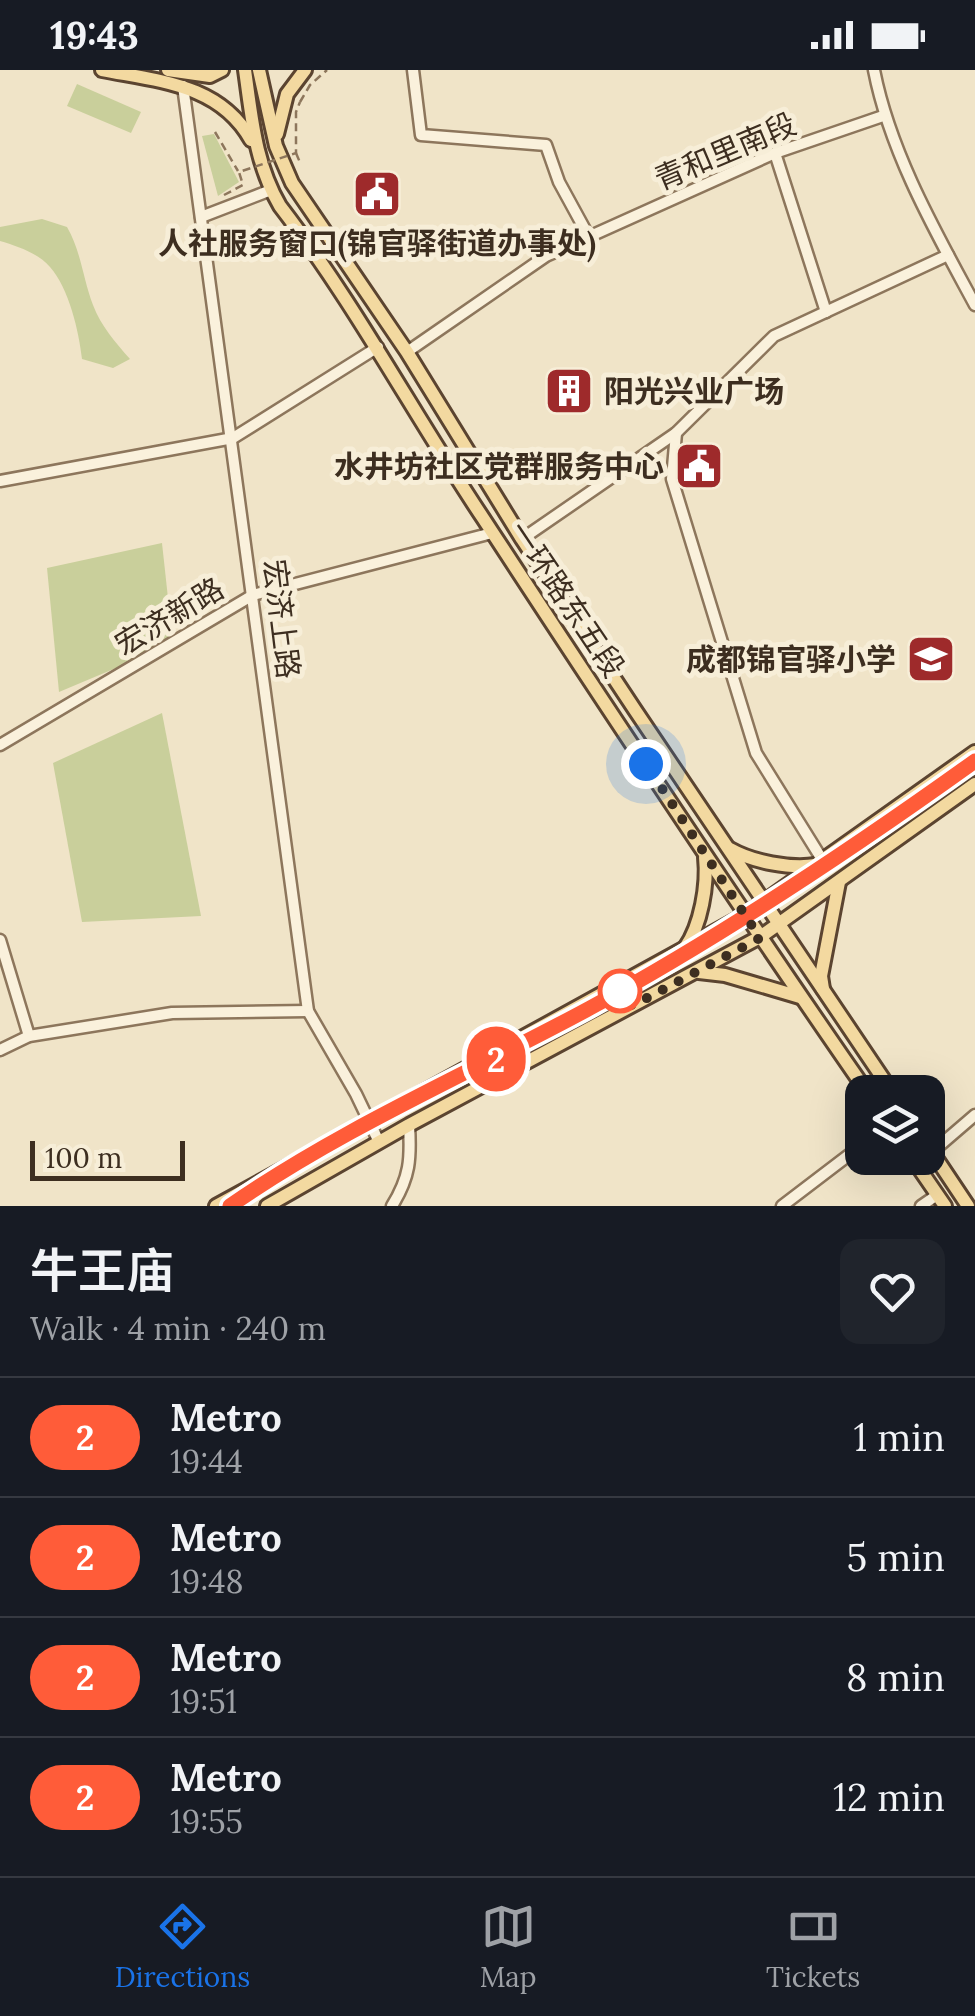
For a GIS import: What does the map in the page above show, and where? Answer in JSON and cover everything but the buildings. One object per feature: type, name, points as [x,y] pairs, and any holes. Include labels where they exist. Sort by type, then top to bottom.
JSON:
[{"type":"main road","points":[[102,70],[201,92],[230,111],[255,146]]},
{"type":"main road","points":[[168,70],[210,76],[222,70]]},
{"type":"main road","name":"一环路东五段","points":[[245,70],[255,146],[271,190],[378,346],[492,533],[745,916],[855,1075]]},
{"type":"main road","name":"一环路东五段","points":[[258,70],[276,146],[301,197],[407,352],[522,538],[880,1075]]},
{"type":"main road","points":[[276,146],[283,104],[305,70]]},
{"type":"main road","points":[[216,1206],[745,916],[975,752]]},
{"type":"main road","points":[[267,1206],[409,1125],[760,938],[975,784]]},
{"type":"main road","points":[[728,848],[744,857],[804,867],[821,863]]},
{"type":"main road","points":[[682,952],[692,938],[708,878],[705,855]]},
{"type":"main road","points":[[823,992],[821,976],[839,882]]},
{"type":"main road","points":[[696,972],[725,975],[802,998]]},
{"type":"main road","points":[[945,1172],[968,1206]]},
{"type":"main road","points":[[924,1175],[941,1200]]},
{"type":"street","points":[[413,70],[422,135],[546,145],[559,182],[589,237]]},
{"type":"street","points":[[874,70],[883,116],[975,305]]},
{"type":"street","name":"宏济上路","points":[[183,86],[308,1011],[379,1142]]},
{"type":"street","name":"青和里南段","points":[[407,352],[546,256],[775,154],[883,116]]},
{"type":"street","points":[[775,154],[826,312]]},
{"type":"street","points":[[201,217],[271,190]]},
{"type":"street","points":[[522,538],[676,434],[774,336],[948,255]]},
{"type":"street","points":[[0,481],[232,438],[378,346]]},
{"type":"street","points":[[676,434],[672,479],[756,752],[821,863]]},
{"type":"street","name":"宏济新路","points":[[0,745],[253,595],[492,533]]},
{"type":"street","points":[[0,940],[29,1036]]},
{"type":"street","points":[[0,1050],[29,1036],[172,1012],[308,1011]]},
{"type":"street","points":[[945,1138],[975,1115]]},
{"type":"street","points":[[392,1206],[406,1184],[411,1156],[409,1125]]},
{"type":"street","points":[[782,1206],[795,1202],[845,1160]]},
{"type":"street","points":[[922,1206],[941,1200]]},
{"type":"path","points":[[300,165],[296,153],[296,112],[310,86],[327,70]]},
{"type":"path","points":[[216,132],[243,185],[224,195]]},
{"type":"path","points":[[239,172],[296,153]]},
{"type":"green space","points":[[77,84],[141,112],[131,133],[67,106]]},
{"type":"green space","points":[[214,134],[239,182],[218,196],[202,136]]},
{"type":"green space","points":[[42,219],[67,227],[96,313],[130,359],[113,368],[82,359],[72,311],[57,276],[33,254],[0,241],[0,227]]},
{"type":"green space","points":[[162,543],[173,644],[59,692],[47,568]]},
{"type":"green space","points":[[162,713],[201,916],[82,922],[53,763]]},
{"type":"metro line","name":"2","points":[[230,1206],[364,1126],[621,991],[826,867],[975,761]]},
{"type":"place","name":"人社服务窗口(锦官驿街道办事处)","points":[[377,194]]},
{"type":"place","name":"阳光兴业广场","points":[[569,391]]},
{"type":"place","name":"水井坊社区党群服务中心","points":[[699,466]]},
{"type":"place","name":"成都锦官驿小学","points":[[931,659]]},
{"type":"route","points":[[620,991],[632,1006],[760,938],[646,764]]}]
